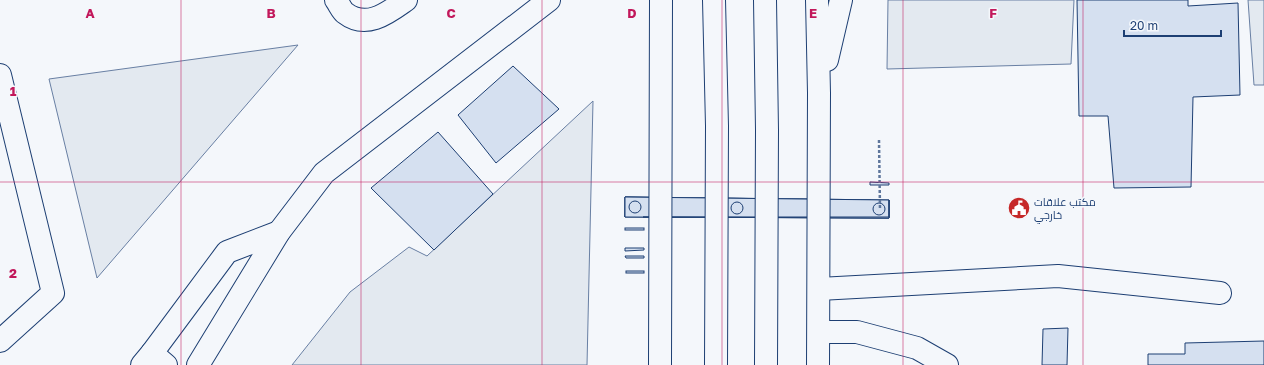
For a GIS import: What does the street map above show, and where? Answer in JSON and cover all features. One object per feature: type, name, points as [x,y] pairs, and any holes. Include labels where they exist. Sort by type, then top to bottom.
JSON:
[{"type":"main road","points":[[336,0],[345,13],[365,20],[379,18],[406,0]]},
{"type":"main road","points":[[198,365],[278,232],[324,173],[549,0]]},
{"type":"main road","points":[[660,365],[661,0]]},
{"type":"main road","points":[[714,0],[718,126],[716,365]]},
{"type":"main road","points":[[765,0],[767,130],[766,365]]},
{"type":"main road","points":[[817,0],[819,92],[818,365]]},
{"type":"main road","points":[[819,92],[841,0]]},
{"type":"main road","points":[[0,75],[53,293],[0,341]]},
{"type":"main road","points":[[153,361],[227,252],[278,232]]},
{"type":"main road","points":[[819,289],[1058,276],[1220,292]]},
{"type":"main road","points":[[819,332],[857,332],[917,348],[946,365]]},
{"type":"path","points":[[879,140],[880,210]]},
{"type":"shaded area","points":[[888,0],[1074,0],[1071,64],[887,69]]},
{"type":"shaded area","points":[[1248,0],[1264,0],[1264,85],[1254,85]]},
{"type":"shaded area","points":[[298,45],[97,278],[49,79]]},
{"type":"shaded area","points":[[593,101],[587,365],[292,365],[350,292],[409,247],[427,256]]},
{"type":"building","points":[[1077,0],[1188,0],[1188,6],[1238,3],[1240,95],[1193,97],[1191,187],[1114,188],[1108,116],[1079,116]]},
{"type":"building","points":[[513,66],[559,109],[496,163],[458,115]]},
{"type":"building","points":[[438,132],[493,194],[434,250],[371,188]]},
{"type":"building","points":[[870,182],[889,183],[889,185],[870,185]]},
{"type":"building","points":[[625,197],[889,200],[889,218],[625,217]]},
{"type":"building","points":[[625,197],[871,201],[626,198],[625,217]]},
{"type":"building","points":[[625,197],[889,200],[889,218],[625,217]]},
{"type":"building","points":[[633,201],[637,201],[641,207],[637,213],[633,213],[629,209],[629,205]]},
{"type":"building","points":[[735,202],[739,202],[743,208],[739,214],[735,214],[731,210],[731,206]]},
{"type":"building","points":[[877,203],[881,203],[885,209],[881,215],[877,215],[873,211],[873,207]]},
{"type":"building","points":[[643,217],[889,217],[889,218]]},
{"type":"building","points":[[625,228],[644,228],[644,230],[625,230]]},
{"type":"building","points":[[625,248],[644,248],[644,250],[625,251]]},
{"type":"building","points":[[625,256],[644,256],[644,258],[626,258]]},
{"type":"building","points":[[626,271],[644,271],[644,273],[626,273]]},
{"type":"building","points":[[1068,328],[1067,365],[1042,365],[1043,329]]},
{"type":"building","points":[[1264,341],[1264,365],[1148,365],[1148,354],[1185,354],[1185,343]]},
{"type":"place","name":"مكتب علاقات خارجي","points":[[1019,208]]}]
